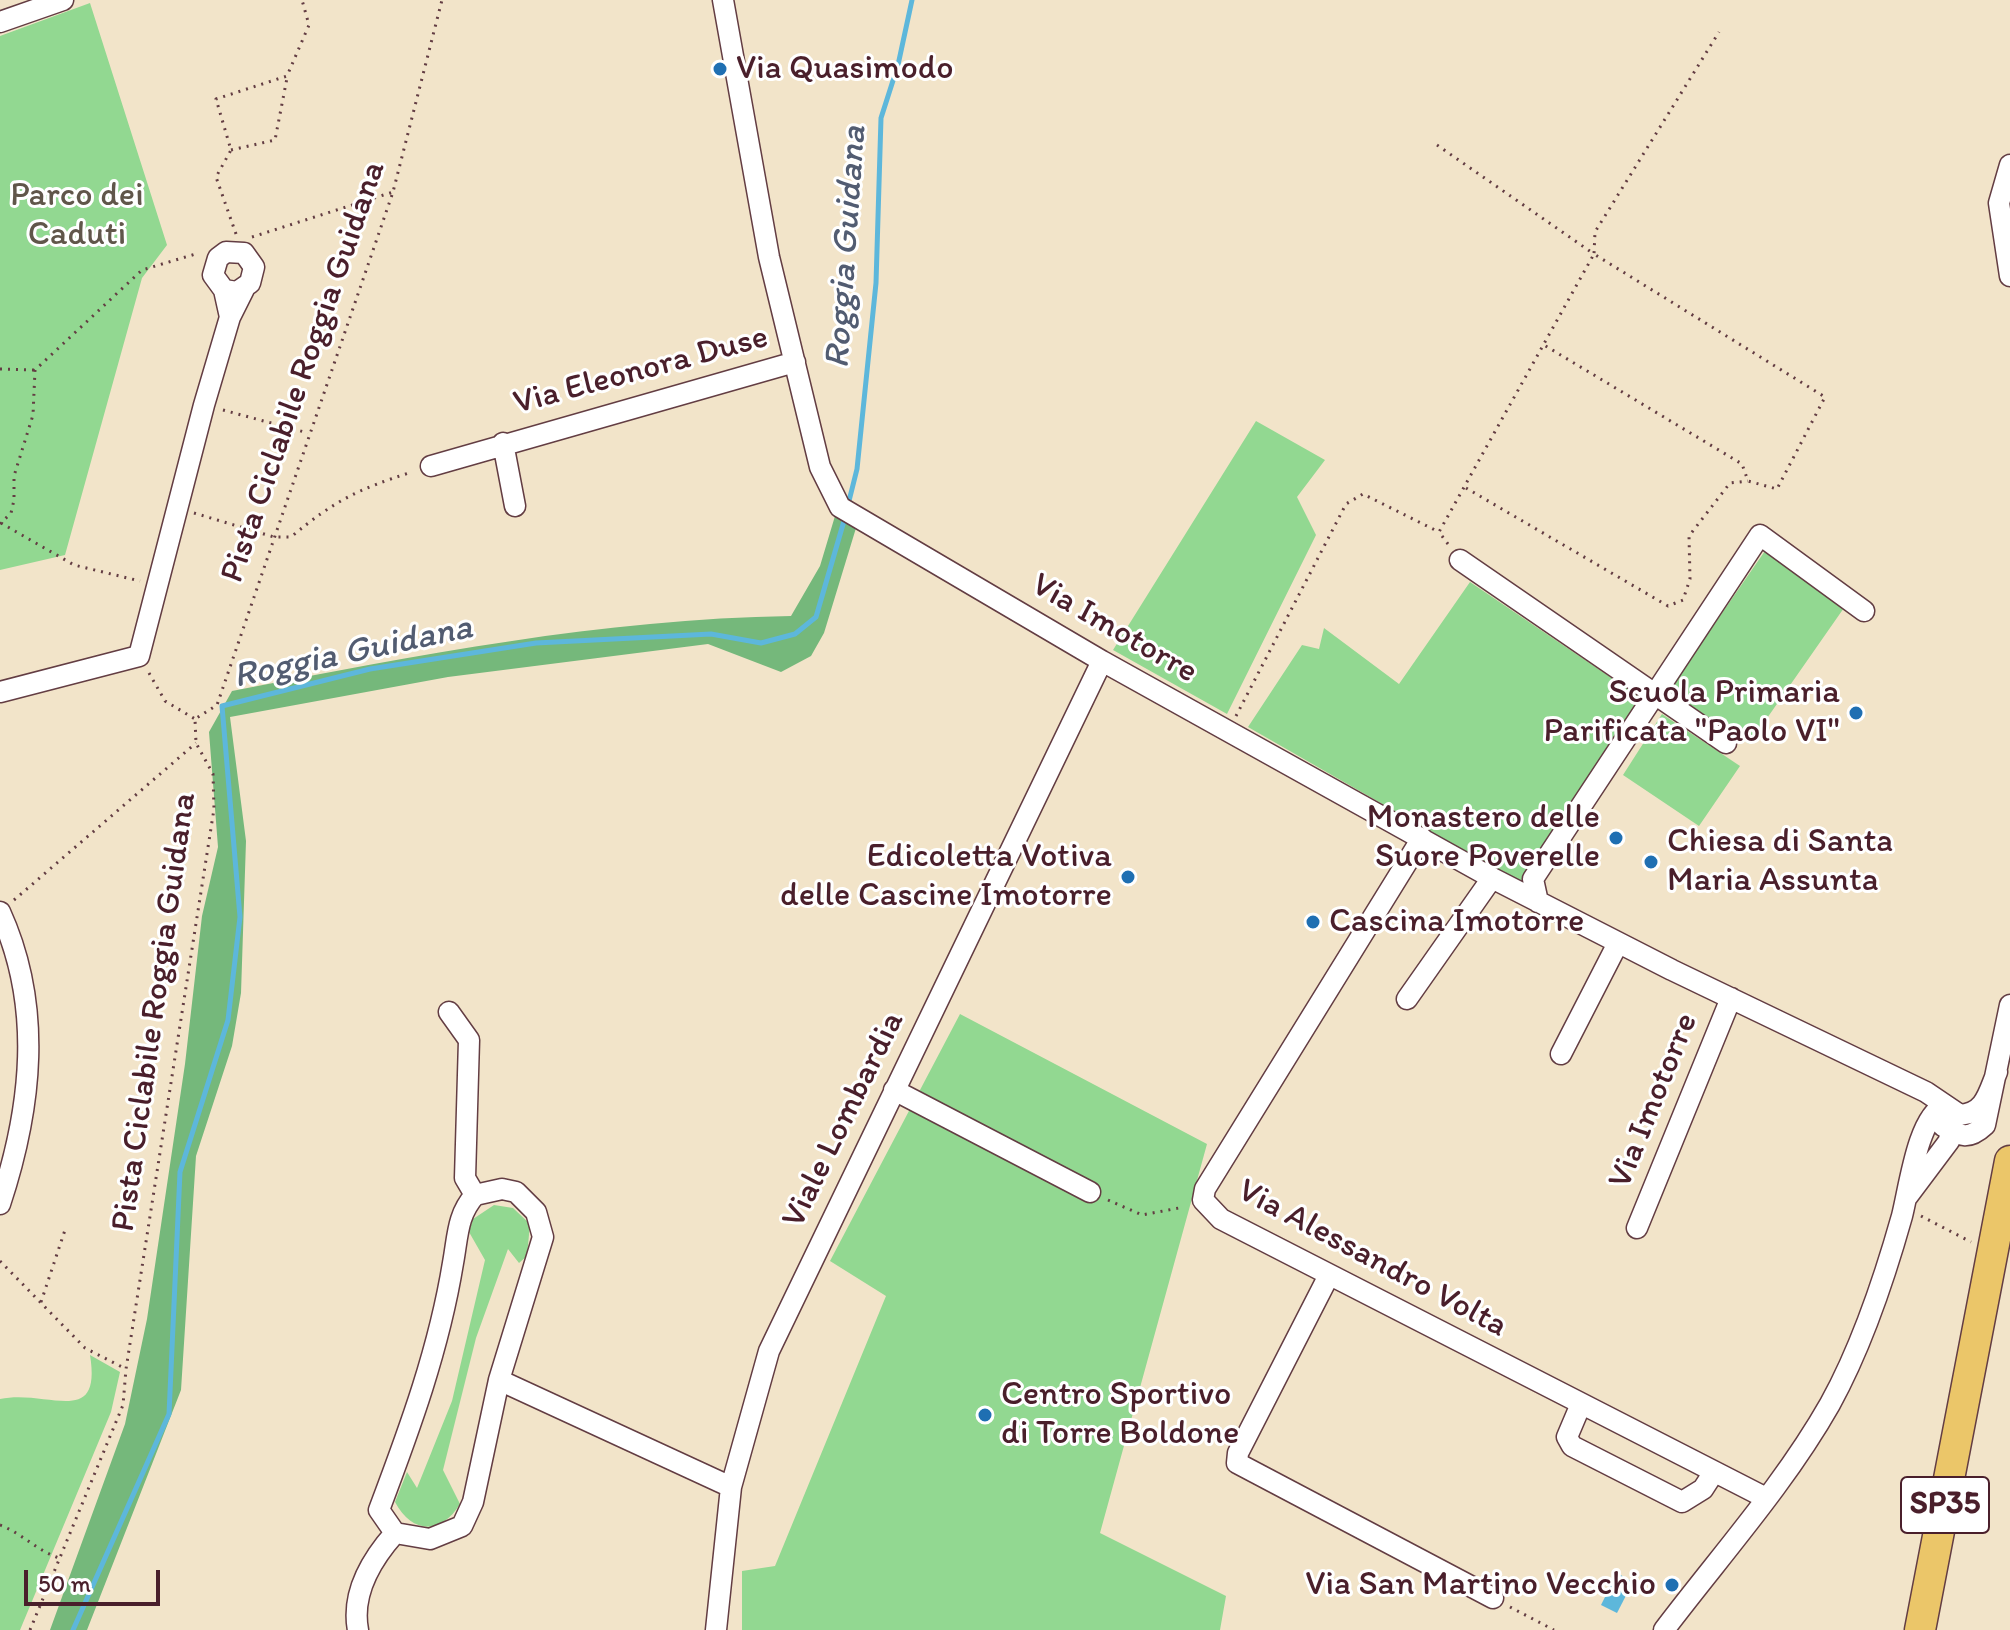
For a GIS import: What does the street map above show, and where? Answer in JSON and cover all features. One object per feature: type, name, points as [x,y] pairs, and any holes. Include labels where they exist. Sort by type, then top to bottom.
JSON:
[{"type":"highway","name":"SP35","points":[[1920,1630],[2010,1161]]},
{"type":"street","points":[[0,22],[63,0]]},
{"type":"street","points":[[723,0],[766,242],[795,362]]},
{"type":"street","points":[[2010,165],[1999,203],[2010,276]]},
{"type":"street","points":[[0,692],[139,656],[230,317],[234,290]]},
{"type":"street","name":"Via Eleonora Duse","points":[[431,466],[795,362]]},
{"type":"street","name":"Via Imotorre","points":[[795,362],[820,467],[840,507],[1102,661],[1492,878],[1898,1081],[1938,1110]]},
{"type":"street","name":"Via Eleonora Duse","points":[[503,443],[515,506]]},
{"type":"street","points":[[1538,902],[1533,879],[1760,535],[1864,611]]},
{"type":"street","points":[[1460,560],[1726,743]]},
{"type":"street","name":"Viale Lombardia","points":[[716,1630],[731,1487],[769,1351],[1102,661]]},
{"type":"street","name":"Via Alessandro Volta","points":[[1422,838],[1244,1121],[1205,1189],[1205,1203],[1221,1219],[1766,1498]]},
{"type":"street","points":[[1407,999],[1492,878]]},
{"type":"street","points":[[0,912],[22,968],[31,1040],[24,1118],[0,1204]]},
{"type":"street","points":[[1561,1054],[1618,943]]},
{"type":"street","name":"Via Imotorre","points":[[1637,1228],[1731,998]]},
{"type":"street","points":[[1952,1132],[1961,1137],[1974,1136],[1985,1125],[2010,1005]]},
{"type":"street","points":[[449,1012],[469,1040],[465,1178],[475,1195]]},
{"type":"street","points":[[1938,1110],[1960,1115],[1974,1114],[1983,1105],[1997,1072]]},
{"type":"street","points":[[894,1090],[1090,1192]]},
{"type":"street","points":[[1905,1205],[1949,1141],[1952,1120],[1938,1110]]},
{"type":"street","points":[[1664,1630],[1766,1498],[1832,1401],[1876,1297],[1905,1205],[1916,1154],[1938,1110]]},
{"type":"street","points":[[502,1189],[516,1192],[536,1212],[543,1237],[499,1380],[473,1502],[462,1526],[430,1539],[395,1533],[379,1510],[433,1364],[445,1316],[461,1211],[475,1195],[502,1189]]},
{"type":"street","points":[[1332,1277],[1326,1281],[1238,1453],[1237,1463],[1244,1470],[1493,1598]]},
{"type":"street","points":[[499,1380],[731,1487]]},
{"type":"street","points":[[1581,1404],[1568,1441],[1599,1460],[1682,1502],[1703,1489],[1714,1472]]},
{"type":"street","points":[[358,1630],[356,1619],[366,1570],[395,1533]]},
{"type":"path","points":[[231,150],[275,140],[287,76],[309,25],[302,0]]},
{"type":"path","name":"Pista Ciclabile Roggia Guidana","points":[[30,1630],[123,1405],[126,1369],[214,809],[213,774],[196,743],[195,719],[217,705],[393,192],[442,0]]},
{"type":"path","points":[[1439,532],[1594,254],[1595,232],[1719,32]]},
{"type":"path","points":[[287,76],[216,99],[231,150],[216,177],[239,241],[393,192]]},
{"type":"path","points":[[1437,145],[1594,254],[1825,397],[1777,489],[1748,481],[1730,483],[1689,536],[1690,579],[1683,600],[1668,606],[1466,488]]},
{"type":"path","points":[[158,586],[74,565],[0,524],[11,513],[14,500],[14,476],[33,415],[35,370],[142,270],[201,252]]},
{"type":"path","points":[[1544,345],[1742,464],[1748,481]]},
{"type":"path","points":[[0,369],[35,370]]},
{"type":"path","points":[[204,405],[309,433]]},
{"type":"path","points":[[177,508],[274,537],[291,537],[329,505],[363,487],[431,466]]},
{"type":"path","points":[[1229,731],[1346,504],[1363,494],[1439,532],[1460,560]]},
{"type":"path","points":[[139,656],[165,701],[195,719]]},
{"type":"path","points":[[0,912],[196,743]]},
{"type":"path","points":[[1090,1192],[1142,1215],[1205,1203]]},
{"type":"path","points":[[1905,1205],[1912,1218],[1919,1214],[1982,1248]]},
{"type":"path","points":[[41,1302],[65,1230]]},
{"type":"path","points":[[0,1261],[85,1348],[126,1369]]},
{"type":"path","points":[[0,1525],[24,1537],[37,1551],[59,1558]]},
{"type":"path","points":[[1493,1598],[1554,1630]]},
{"type":"green space","name":"Parco dei Caduti","points":[[90,3],[167,245],[142,278],[65,555],[0,570],[0,36]]},
{"type":"green space","points":[[1256,421],[1325,460],[1297,497],[1316,535],[1227,714],[1113,650]]},
{"type":"green space","points":[[835,516],[856,528],[824,633],[811,656],[781,672],[708,644],[448,677],[230,717],[246,841],[241,993],[232,1046],[196,1156],[181,1390],[87,1630],[50,1630],[125,1424],[147,1319],[185,1064],[202,916],[218,847],[209,732],[232,691],[510,641],[650,624],[791,616],[820,566]]},
{"type":"green space","points":[[1767,548],[1846,605],[1749,744],[1668,691]]},
{"type":"green space","points":[[1470,582],[1641,698],[1520,883],[1248,727],[1302,645],[1319,649],[1324,628],[1399,684]]},
{"type":"green space","points":[[1662,714],[1740,766],[1699,826],[1623,775]]},
{"type":"green space","name":"Centro Sportivo di Torre Boldone","points":[[960,1014],[1207,1144],[1100,1533],[1226,1596],[1220,1630],[742,1630],[742,1571],[775,1566],[886,1296],[830,1261]]},
{"type":"green space","points":[[494,1205],[513,1208],[530,1224],[527,1256],[519,1263],[508,1249],[476,1338],[443,1470],[460,1504],[436,1525],[418,1525],[402,1513],[395,1502],[407,1472],[417,1488],[452,1401],[485,1260],[469,1232],[473,1219]]},
{"type":"green space","points":[[90,1355],[120,1372],[111,1412],[20,1630],[0,1630],[0,1399],[79,1399],[88,1392],[92,1378]]},
{"type":"water","points":[[1617,1573],[1633,1582],[1617,1613],[1601,1605]]},
{"type":"waterway","name":"Roggia Guidana","points":[[848,505],[857,469],[876,283],[881,118],[898,65],[912,0]]},
{"type":"waterway","name":"Roggia Guidana","points":[[73,1630],[169,1414],[180,1172],[228,1020],[240,917],[222,706],[370,669],[536,643],[711,634],[761,643],[795,634],[816,617],[846,514]]},
{"type":"place","name":"Via Quasimodo","points":[[720,69]]},
{"type":"place","name":"Scuola Primaria Parificata \"Paolo VI\"","points":[[1856,713]]},
{"type":"place","name":"Monastero delle Suore Poverelle","points":[[1616,838]]},
{"type":"place","name":"Chiesa di Santa Maria Assunta","points":[[1651,862]]},
{"type":"place","name":"Edicoletta Votiva delle Cascine Imotorre","points":[[1128,877]]},
{"type":"place","name":"Cascina Imotorre","points":[[1313,922]]},
{"type":"place","name":"Centro Sportivo di Torre Boldone","points":[[985,1415]]},
{"type":"place","name":"Via San Martino Vecchio","points":[[1672,1585]]}]
